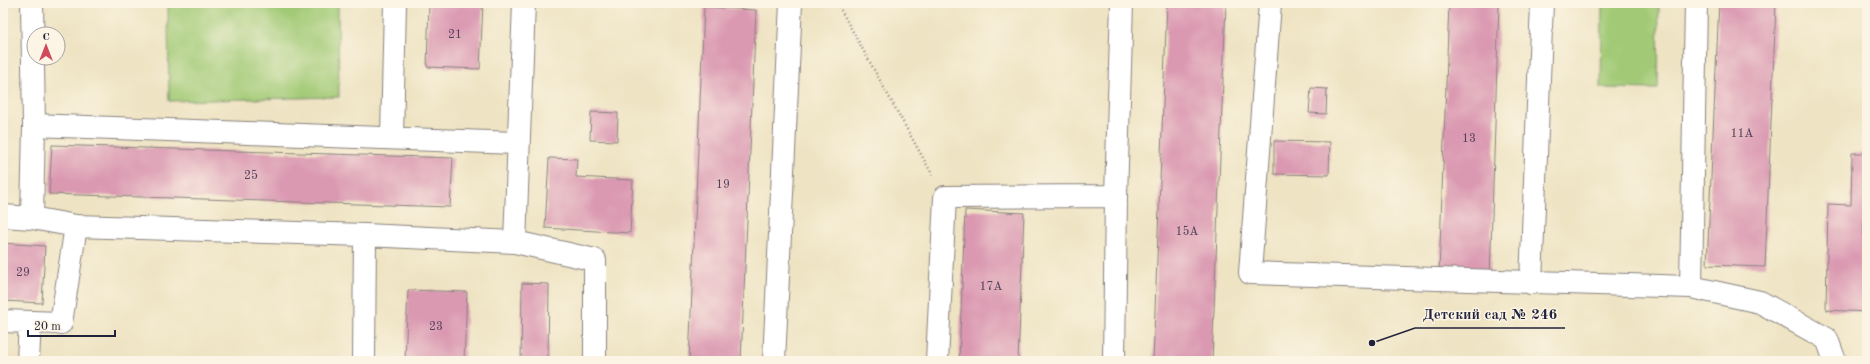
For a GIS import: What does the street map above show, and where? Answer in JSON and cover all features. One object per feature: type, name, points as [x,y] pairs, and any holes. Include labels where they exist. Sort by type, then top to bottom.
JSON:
[{"type":"lane","points":[[32,3],[34,125],[32,218]]},
{"type":"lane","points":[[392,137],[394,3]]},
{"type":"lane","points":[[515,242],[524,3]]},
{"type":"lane","points":[[774,361],[790,3]]},
{"type":"lane","points":[[1114,361],[1116,196],[1122,3]]},
{"type":"lane","points":[[1270,3],[1250,273],[1691,287],[1760,302],[1827,339],[1835,361]]},
{"type":"lane","points":[[1531,283],[1542,3]]},
{"type":"lane","points":[[1691,287],[1696,3]]},
{"type":"lane","points":[[34,125],[392,137],[518,143]]},
{"type":"lane","points":[[937,361],[945,197],[1116,196]]},
{"type":"lane","points":[[3,216],[32,218],[76,226],[365,235],[515,242],[595,260],[595,361]]},
{"type":"lane","points":[[3,321],[61,323],[76,226]]},
{"type":"lane","points":[[364,361],[365,235]]},
{"type":"lane","points":[[28,361],[30,322]]},
{"type":"path","points":[[837,3],[945,197]]},
{"type":"green space","points":[[338,3],[339,97],[169,101],[168,5]]},
{"type":"green space","points":[[1602,3],[1659,3],[1658,89],[1601,88]]},
{"type":"building","points":[[429,3],[483,3],[480,69],[427,67]]},
{"type":"building","points":[[1167,3],[1226,3],[1212,361],[1153,361]]},
{"type":"building","points":[[1449,3],[1499,3],[1490,277],[1439,274]]},
{"type":"building","points":[[1719,3],[1776,3],[1765,267],[1707,265]]},
{"type":"building","points":[[704,7],[756,10],[741,361],[689,361]]},
{"type":"building","points":[[1311,88],[1327,89],[1326,114],[1309,113]]},
{"type":"building","points":[[591,112],[618,113],[617,141],[590,140]]},
{"type":"building","points":[[1274,141],[1330,142],[1329,175],[1274,174]]},
{"type":"building","points":[[52,145],[453,158],[450,207],[49,194]]},
{"type":"building","points":[[1852,153],[1867,153],[1867,208],[1864,208],[1863,254],[1867,254],[1867,312],[1826,310],[1828,204],[1851,205]]},
{"type":"building","points":[[549,158],[577,159],[576,177],[633,180],[630,233],[545,228]]},
{"type":"building","points":[[965,210],[1024,213],[1018,361],[959,361]]},
{"type":"building","points":[[3,243],[45,246],[42,303],[3,301]]},
{"type":"building","points":[[522,283],[549,284],[548,361],[521,361]]},
{"type":"building","points":[[408,290],[467,292],[464,361],[405,361]]},
{"type":"place","name":"Детский сад № 246","points":[[1372,343]]}]
